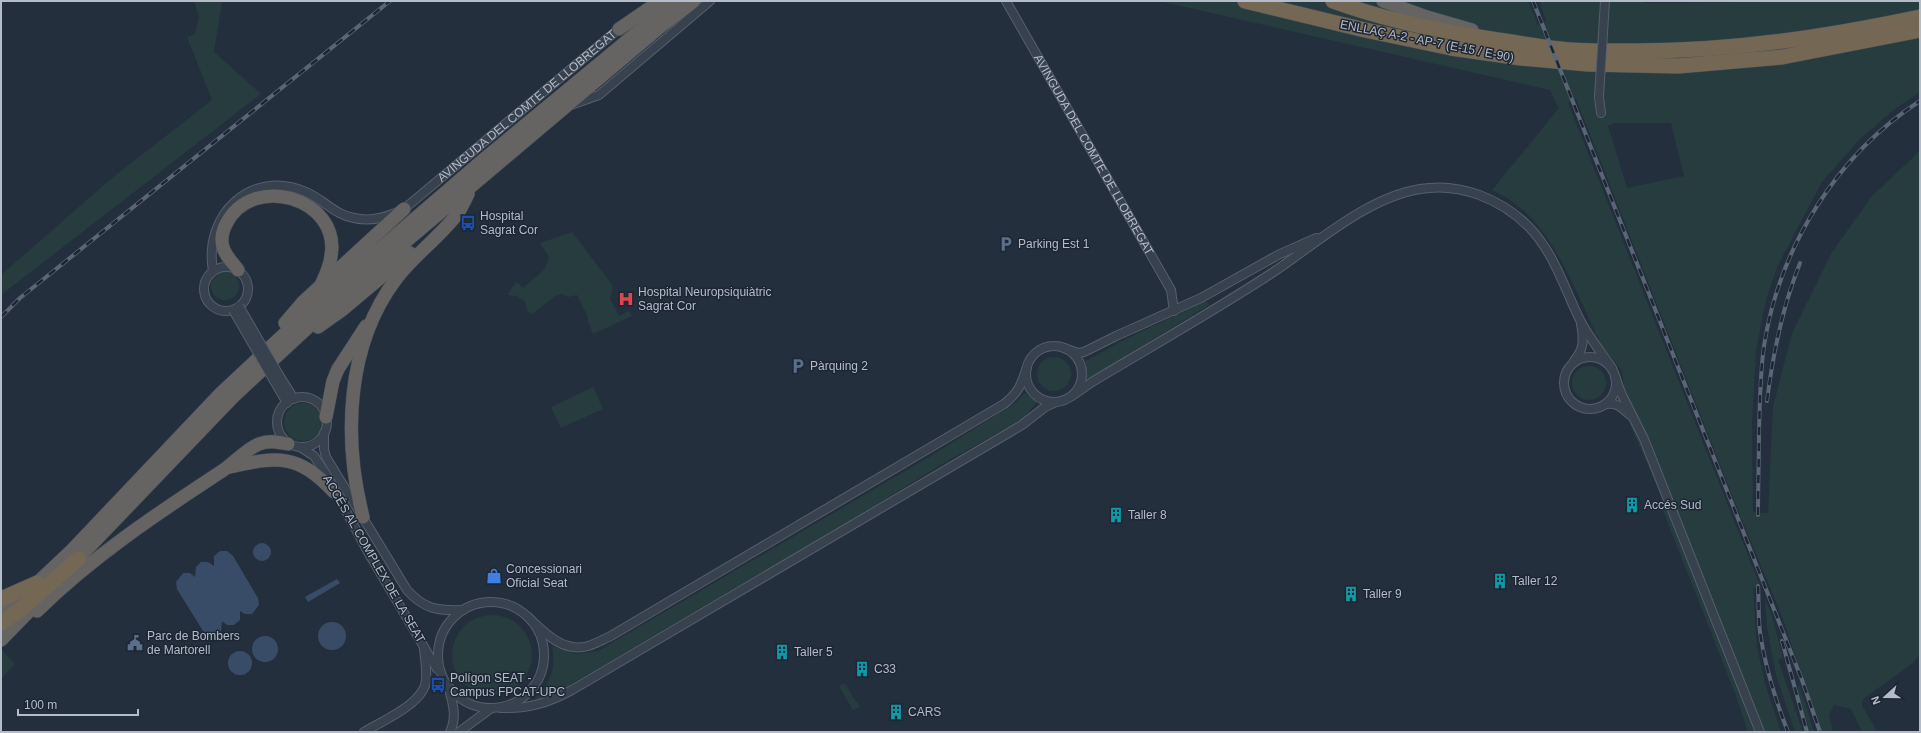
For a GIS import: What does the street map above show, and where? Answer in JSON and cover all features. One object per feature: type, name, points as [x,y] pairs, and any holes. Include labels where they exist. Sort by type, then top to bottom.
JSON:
[{"type":"highway","points":[[619,29],[660,1]]},
{"type":"highway","points":[[1,609],[37,583],[72,550],[255,360],[324,297],[483,160],[675,1]]},
{"type":"highway","points":[[1,640],[234,396],[346,292],[660,27],[694,1]]},
{"type":"highway","name":"ENLLAÇ A-2 - AP-7 (E-15 / E-90)","points":[[1245,1],[1365,30],[1451,48],[1521,58],[1588,64],[1678,66],[1782,57],[1920,30]]},
{"type":"highway","name":"ENLLAÇ A-2 - AP-7 (E-15 / E-90)","points":[[1333,1],[1360,11],[1447,32],[1561,49],[1682,51],[1764,44],[1832,35],[1920,17]]},
{"type":"highway","points":[[1383,1],[1427,17],[1514,42]]},
{"type":"highway","points":[[326,417],[330,396],[338,369],[396,279],[458,212],[471,188]]},
{"type":"highway","points":[[238,270],[224,250],[222,240],[223,230],[228,220],[234,213],[251,201],[266,196],[281,196],[304,203],[313,209],[327,229],[332,244],[332,255],[328,270],[321,285]]},
{"type":"highway","points":[[255,360],[302,302],[404,209]]},
{"type":"highway","points":[[289,345],[342,310],[407,255],[440,232]]},
{"type":"highway","points":[[363,517],[353,466],[353,395],[360,358],[380,306]]},
{"type":"highway","points":[[1,647],[49,599],[109,548],[163,509],[228,467],[257,445],[274,441],[294,445]]},
{"type":"highway","points":[[228,467],[275,459],[288,461],[304,466],[323,480],[334,492]]},
{"type":"highway","points":[[1,623],[20,610],[78,559]]},
{"type":"highway","points":[[1,599],[37,583]]},
{"type":"street","name":"AVINGUDA DEL COMTE DE LLOBREGAT","points":[[404,209],[619,29],[649,1]]},
{"type":"street","points":[[566,107],[599,95],[710,1]]},
{"type":"street","name":"AVINGUDA DEL COMTE DE LLOBREGAT","points":[[1006,1],[1171,290],[1174,311]]},
{"type":"street","points":[[1601,113],[1599,98],[1605,1]]},
{"type":"street","points":[[213,271],[212,248],[218,221],[234,202],[244,194],[260,188],[275,185],[306,192],[336,211],[358,219],[379,218],[404,209]]},
{"type":"street","points":[[1335,229],[1278,255],[1201,298],[1084,352],[1078,353],[1055,346],[1041,350],[1030,359],[1021,386],[1016,394],[1004,404],[609,637],[587,646],[566,646],[550,638],[528,617],[514,607],[497,602],[479,603],[463,610],[450,621],[442,634],[438,650],[438,663],[442,677],[458,698],[471,705],[490,709],[531,707],[553,700],[1022,424],[1046,407],[1072,396],[1092,382],[1272,273],[1335,229],[1386,199],[1421,189],[1441,188],[1461,190],[1480,195],[1498,203],[1514,214],[1529,227],[1540,240],[1558,269],[1580,320],[1614,372],[1647,446],[1760,732]]},
{"type":"street","points":[[222,266],[227,266],[238,270],[246,280],[248,291],[246,297],[236,308],[219,310],[210,305],[205,297],[205,282],[213,271],[222,266]]},
{"type":"street","points":[[236,308],[291,401],[305,397],[314,400],[322,408],[326,417]]},
{"type":"street","points":[[1580,320],[1584,338],[1583,347],[1565,374],[1563,383],[1569,400],[1576,406],[1591,410],[1612,403],[1619,405],[1634,418]]},
{"type":"street","points":[[1064,348],[1076,357],[1082,370],[1082,380],[1078,389],[1072,396]]},
{"type":"street","points":[[1570,366],[1580,359],[1591,357],[1606,362],[1614,372],[1615,392],[1606,404]]},
{"type":"street","points":[[1027,367],[1028,385],[1032,392],[1043,400],[1056,402]]},
{"type":"street","name":"ACCÉS AL COMPLEX DE LA SEAT","points":[[291,401],[281,409],[276,421],[278,431],[283,440],[314,456],[326,474],[334,492],[442,677]]},
{"type":"street","name":"ACCÉS AL COMPLEX DE LA SEAT","points":[[326,417],[324,433],[324,449],[326,457],[400,579],[416,599],[436,610],[463,610]]},
{"type":"street","points":[[294,445],[314,443],[324,433]]},
{"type":"street","points":[[501,708],[519,701],[531,691],[540,678],[544,662],[544,647],[538,631],[528,617]]},
{"type":"street","points":[[364,732],[407,707],[422,694],[426,681],[424,646]]},
{"type":"street","points":[[448,686],[454,704],[454,723],[450,732]]},
{"type":"street","points":[[459,732],[490,709]]},
{"type":"green space","points":[[194,1],[222,1],[214,52],[261,94],[1,295],[1,275],[112,178],[212,100],[187,37],[195,34],[199,17]]},
{"type":"green space","points":[[1159,1],[1528,1],[1538,25],[1546,21],[1539,1],[1636,1],[1646,3],[1920,1],[1920,92],[1892,111],[1858,141],[1822,182],[1778,265],[1766,300],[1756,350],[1752,422],[1753,512],[1768,513],[1773,407],[1792,333],[1832,252],[1872,196],[1920,151],[1920,655],[1913,663],[1863,699],[1862,705],[1877,732],[1862,732],[1851,709],[1834,705],[1829,715],[1833,732],[1822,732],[1781,614],[1741,518],[1576,99],[1568,103],[1761,588],[1753,588],[1757,647],[1766,687],[1781,732],[1748,732],[1735,693],[1660,503],[1663,502],[1659,491],[1628,420],[1622,371],[1603,349],[1566,269],[1542,230],[1513,202],[1492,190],[1559,108],[1550,90]],"holes":[[[1615,123],[1671,123],[1684,176],[1627,188],[1608,126]]]},
{"type":"green space","points":[[572,232],[613,286],[610,299],[619,316],[629,311],[632,316],[593,334],[588,317],[577,295],[568,297],[562,294],[555,296],[532,314],[527,311],[525,301],[517,296],[508,295],[512,287],[517,282],[523,288],[544,270],[549,257],[540,243]]},
{"type":"green space","points":[[225,272],[235,276],[239,286],[235,296],[225,300],[215,296],[211,286],[215,276]]},
{"type":"green space","points":[[1206,301],[1209,305],[1087,380],[1084,362],[1120,342]]},
{"type":"green space","points":[[1051,357],[1057,357],[1061,358],[1068,364],[1071,374],[1070,381],[1064,388],[1057,391],[1051,391],[1047,390],[1040,384],[1037,377],[1037,371],[1038,367],[1044,360]]},
{"type":"green space","points":[[1586,366],[1592,366],[1596,367],[1603,373],[1606,383],[1605,390],[1599,397],[1592,400],[1586,400],[1582,399],[1575,393],[1572,386],[1572,380],[1573,376],[1579,369]]},
{"type":"green space","points":[[593,387],[603,409],[561,428],[551,407]]},
{"type":"green space","points":[[1025,393],[1037,402],[1024,418],[937,467],[844,525],[556,693],[534,700],[545,687],[553,669],[552,646],[576,654],[598,651],[929,457],[1014,404]]},
{"type":"green space","points":[[299,403],[307,403],[319,412],[322,422],[319,432],[313,438],[307,441],[299,441],[287,432],[284,426],[284,418],[293,406]]},
{"type":"green space","points":[[1765,599],[1772,616],[1783,658],[1778,660],[1803,732],[1795,732],[1776,675],[1767,627]]},
{"type":"green space","points":[[492,615],[507,618],[520,627],[529,640],[532,655],[529,670],[520,683],[507,692],[492,695],[477,692],[464,683],[455,670],[452,655],[455,640],[464,627],[477,618]]},
{"type":"green space","points":[[1,649],[15,664],[1,679]]},
{"type":"green space","points":[[845,683],[860,707],[853,710],[839,686]]},
{"type":"green space","points":[[1799,683],[1814,732],[1810,732],[1798,694]]},
{"type":"water","points":[[262,543],[268,546],[271,552],[268,558],[262,561],[256,558],[253,552],[256,546]]},
{"type":"water","points":[[220,551],[227,551],[233,556],[258,598],[259,605],[252,614],[245,614],[240,611],[240,620],[234,625],[227,625],[222,621],[221,631],[212,636],[203,631],[177,589],[176,582],[183,573],[190,573],[195,577],[196,567],[201,562],[208,562],[214,566],[214,556]]},
{"type":"water","points":[[337,579],[340,583],[308,602],[305,597]]},
{"type":"water","points":[[332,622],[342,626],[346,636],[342,646],[332,650],[322,646],[318,636],[322,626]]},
{"type":"water","points":[[265,636],[274,640],[278,649],[274,658],[265,662],[256,658],[252,649],[256,640]]},
{"type":"water","points":[[240,651],[249,654],[252,663],[249,672],[240,675],[231,672],[228,663],[231,654]]},
{"type":"railway","points":[[1,317],[20,298],[390,1]]},
{"type":"railway","points":[[1533,1],[1802,680],[1820,732]]},
{"type":"railway","points":[[1758,515],[1760,388],[1764,346],[1772,310],[1783,274],[1798,240],[1816,207],[1838,177],[1862,148],[1890,123],[1920,101]]},
{"type":"railway","points":[[1767,401],[1772,366],[1783,314],[1800,263]]},
{"type":"railway","points":[[1758,586],[1759,626],[1762,645],[1775,695],[1788,732]]},
{"type":"railway","points":[[1782,641],[1807,732]]},
{"type":"place","name":"Hospital Sagrat Cor","points":[[468,223]]},
{"type":"place","name":"Parking Est 1","points":[[1006,244]]},
{"type":"place","name":"Hospital Neuropsiquiàtric Sagrat Cor","points":[[626,299]]},
{"type":"place","name":"Pàrquing 2","points":[[798,366]]},
{"type":"place","name":"Accés Sud","points":[[1632,505]]},
{"type":"place","name":"Taller 8","points":[[1116,515]]},
{"type":"place","name":"Concessionari Oficial Seat","points":[[494,576]]},
{"type":"place","name":"Taller 12","points":[[1500,581]]},
{"type":"place","name":"Taller 9","points":[[1351,594]]},
{"type":"place","name":"Parc de Bombers de Martorell","points":[[135,643]]},
{"type":"place","name":"Taller 5","points":[[782,652]]},
{"type":"place","name":"C33","points":[[862,669]]},
{"type":"place","name":"Polígon SEAT - Campus FPCAT-UPC","points":[[438,685]]},
{"type":"place","name":"CARS","points":[[896,712]]}]
